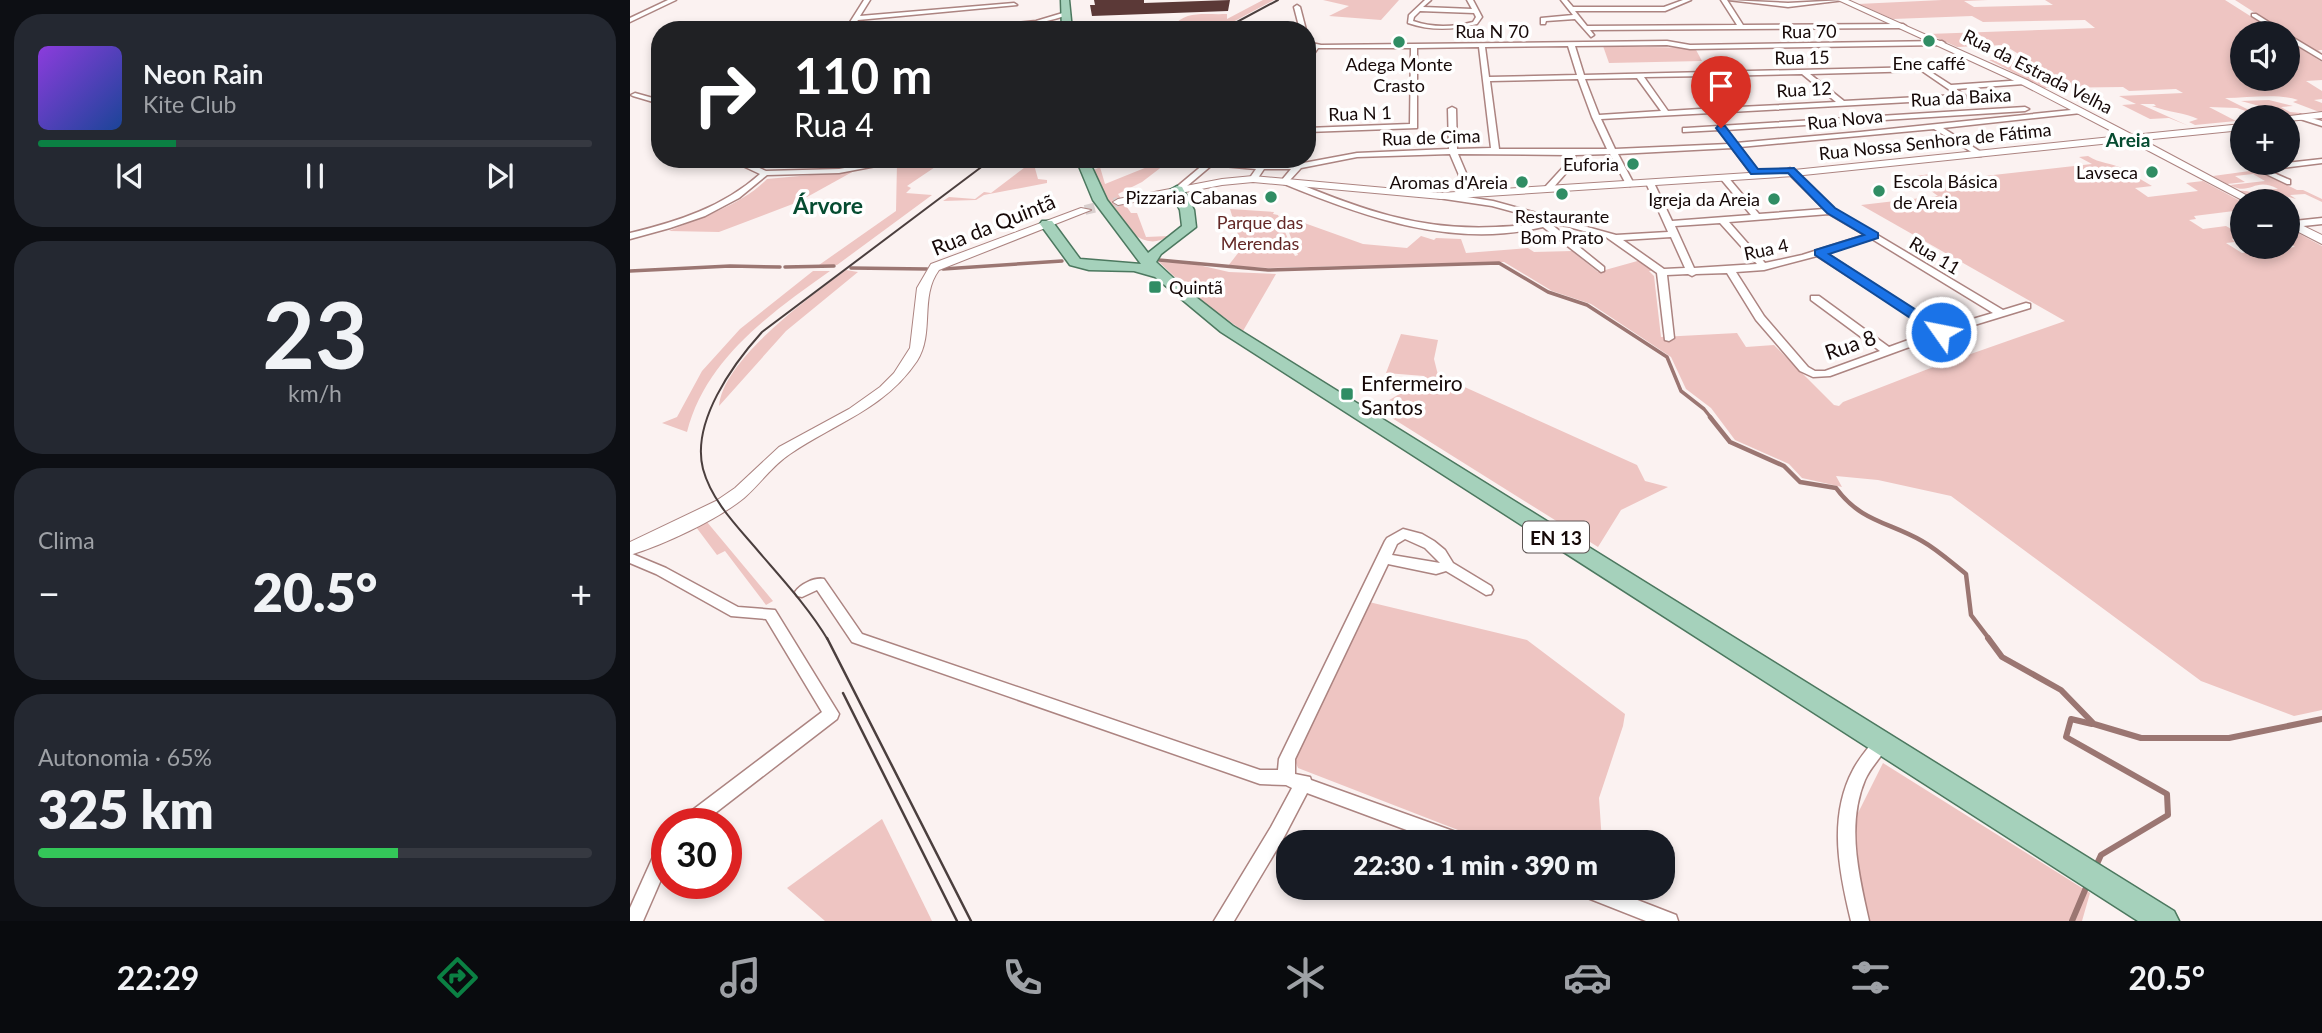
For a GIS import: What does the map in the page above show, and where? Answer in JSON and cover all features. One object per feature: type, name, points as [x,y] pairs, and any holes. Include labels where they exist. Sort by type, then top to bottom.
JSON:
[{"type":"main road","points":[[1065,0],[1066,21]]},
{"type":"main road","name":"EN 13","points":[[1086,168],[1096,194],[1128,242],[1185,299],[1227,329],[2164,921]]},
{"type":"main road","points":[[1046,224],[1071,259],[1083,265],[1152,268],[1156,251],[1189,227],[1186,210],[1177,190]]},
{"type":"main road","points":[[1083,265],[1117,257],[1128,242],[1148,245],[1168,242]]},
{"type":"street","points":[[630,20],[673,0]]},
{"type":"street","points":[[853,21],[867,0]]},
{"type":"street","points":[[1428,0],[1410,16],[1409,21],[1413,24],[1452,28],[1478,22],[1477,11],[1470,0]]},
{"type":"street","points":[[1564,0],[1597,44]]},
{"type":"street","points":[[1662,1],[1675,3],[1688,0]]},
{"type":"street","points":[[1724,0],[1741,27]]},
{"type":"street","points":[[1731,0],[1788,5],[1842,0]]},
{"type":"street","name":"Rua da Estrada Velha","points":[[1842,0],[2024,82],[2230,190]]},
{"type":"street","points":[[855,18],[1014,3],[1012,21]]},
{"type":"street","points":[[1572,9],[1665,11],[1675,3]]},
{"type":"street","points":[[1297,7],[1301,21]]},
{"type":"street","points":[[1419,9],[1477,11]]},
{"type":"street","points":[[2254,15],[2264,21]]},
{"type":"street","points":[[1542,19],[1577,18]]},
{"type":"street","points":[[1670,25],[1677,44]]},
{"type":"street","points":[[1586,28],[1670,25],[1903,26]]},
{"type":"street","points":[[1448,45],[1452,28]]},
{"type":"street","name":"Rua 70","points":[[1677,44],[1690,47],[1942,43]]},
{"type":"street","points":[[1571,44],[1580,78],[1596,117],[1629,182]]},
{"type":"street","name":"Rua N 70","points":[[1316,46],[1677,44]]},
{"type":"street","points":[[2300,44],[2322,58]]},
{"type":"street","name":"Rua de Cima","points":[[1316,163],[1357,155],[1495,150],[1482,45]]},
{"type":"street","points":[[1414,46],[1415,126]]},
{"type":"street","name":"Rua 15","points":[[1488,79],[1923,69],[1948,87]]},
{"type":"street","points":[[1805,73],[1842,103]]},
{"type":"street","points":[[1711,75],[1737,108]]},
{"type":"street","points":[[1640,77],[1665,113]]},
{"type":"street","points":[[1948,87],[2024,82]]},
{"type":"street","name":"Rua 12","points":[[1596,117],[1964,97],[1948,87]]},
{"type":"street","points":[[635,95],[651,99]]},
{"type":"street","points":[[1897,100],[1916,116]]},
{"type":"street","points":[[1806,105],[1824,121]]},
{"type":"street","name":"Rua da Baixa","points":[[1686,130],[2071,106]]},
{"type":"street","points":[[1452,109],[1452,152],[1471,194]]},
{"type":"street","name":"Rua Nova","points":[[1490,151],[1612,152],[1734,145],[2081,111]]},
{"type":"street","points":[[2300,119],[2322,117]]},
{"type":"street","points":[[2306,118],[2322,124]]},
{"type":"street","name":"Rua N 1","points":[[1316,130],[1415,126]]},
{"type":"street","points":[[1935,126],[1975,152]]},
{"type":"street","name":"Rua Nossa Senhora de Fátima","points":[[1177,190],[1253,179],[1441,196],[1792,171],[2230,126]]},
{"type":"street","points":[[1721,128],[1756,174]]},
{"type":"street","points":[[1549,187],[1570,164],[1571,152]]},
{"type":"street","points":[[2300,164],[2322,161]]},
{"type":"street","points":[[762,168],[852,168]]},
{"type":"street","points":[[1118,202],[1177,190],[1204,168]]},
{"type":"street","points":[[1253,179],[1263,168]]},
{"type":"street","points":[[1296,168],[1285,181],[1367,213],[1425,229],[1485,231],[1549,222]]},
{"type":"street","points":[[630,236],[666,228],[715,208],[752,186],[765,169]]},
{"type":"street","name":"Rua 11","points":[[1792,171],[1831,211],[2001,313]]},
{"type":"street","name":"Rua Nossa Senhora de Fátima","points":[[1492,192],[1756,174]]},
{"type":"street","points":[[2272,175],[2287,182]]},
{"type":"street","points":[[1724,178],[1757,217]]},
{"type":"street","points":[[1650,183],[1692,273]]},
{"type":"street","points":[[1441,196],[1493,204],[1549,222],[1616,238],[1723,220],[1831,211]]},
{"type":"street","name":"Rua da Quintã","points":[[630,549],[734,498],[783,452],[836,425],[867,405],[903,370],[915,354],[923,288],[927,275],[935,267],[1085,210]]},
{"type":"street","points":[[1723,220],[1764,267]]},
{"type":"street","points":[[2300,222],[2322,221]]},
{"type":"street","points":[[1549,222],[1601,269]]},
{"type":"street","points":[[2300,228],[2322,240]]},
{"type":"street","name":"Rua 4","points":[[1662,272],[1731,272],[1764,267],[1873,236]]},
{"type":"street","points":[[1616,238],[1662,272],[1669,338]]},
{"type":"street","points":[[1819,253],[1941,332]]},
{"type":"street","name":"Rua 8","points":[[1731,272],[1760,318],[1804,369],[1813,374],[1826,374],[1941,332],[2026,306]]},
{"type":"street","points":[[1819,301],[1887,351]]},
{"type":"street","points":[[1286,778],[1287,759],[1392,541],[1403,534],[1416,536],[1442,554],[1448,566],[1486,590]]},
{"type":"street","points":[[630,558],[661,571],[736,612],[769,610],[831,714],[709,808]]},
{"type":"street","points":[[1384,558],[1436,569],[1448,566]]},
{"type":"street","points":[[802,592],[819,583],[857,638],[1260,777],[1304,782],[1430,830]]},
{"type":"street","points":[[1860,921],[1850,879],[1846,827],[1857,779],[1881,743]]},
{"type":"street","points":[[1223,921],[1277,833],[1304,782]]},
{"type":"street","points":[[634,919],[651,881]]},
{"type":"street","points":[[1614,900],[1666,920]]},
{"type":"green space","points":[[1263,0],[1274,0],[1235,21],[1179,21],[1196,14],[1227,14],[1227,19]]},
{"type":"green space","points":[[1323,0],[1399,0],[1381,20],[1329,16],[1349,6]]},
{"type":"green space","points":[[1988,0],[1964,1],[1974,7],[2053,5],[2045,0],[2225,0],[2258,21],[2230,21],[2230,91],[2300,91],[2300,48],[2322,62],[2322,80],[2306,81],[2322,91],[2322,99],[2314,100],[2322,103],[2322,113],[2293,102],[2298,100],[2263,96],[2225,98],[2239,105],[2230,105],[2230,108],[2209,107],[2230,118],[2230,122],[2195,125],[2189,122],[2198,119],[2193,117],[2152,106],[2156,106],[2154,104],[2140,104],[2189,126],[2169,118],[2150,119],[2122,105],[2136,104],[2119,96],[2183,93],[2176,89],[2129,91],[2123,87],[2044,88],[1989,60],[2025,58],[2004,45],[1957,47],[1928,34],[2095,28],[2085,20],[1983,22],[1972,16],[1893,19],[1858,4]]},
{"type":"green space","points":[[2235,0],[2322,0],[2322,50],[2318,50],[2321,52],[2300,42],[2300,21],[2268,21]]},
{"type":"green space","points":[[1603,46],[1695,48],[1702,61],[1609,63]]},
{"type":"green space","points":[[2269,100],[2289,105],[2256,105],[2241,101]]},
{"type":"green space","name":"Parque das Merendas","points":[[2088,156],[2130,173],[2152,186],[2135,188],[2148,197],[2198,191],[2186,183],[2203,181],[2230,196],[2230,212],[2194,216],[2196,219],[2189,220],[2203,229],[2226,226],[2230,228],[2230,243],[2226,243],[2230,246],[2230,259],[2300,259],[2300,234],[2322,246],[2322,710],[2294,716],[2201,681],[1951,496],[1878,480],[1836,476],[1842,487],[1802,478],[1789,464],[1735,440],[1711,408],[1686,389],[1671,357],[1591,304],[1552,291],[1504,262],[1268,268],[1228,266],[1242,248],[1230,209],[1274,212],[1273,214],[1278,215],[1288,239],[1278,246],[1284,252],[1293,252],[1295,256],[1298,255],[1282,215],[1363,244],[1407,248],[1421,236],[1434,240],[1461,239],[1466,253],[1528,248],[1534,252],[1572,251],[1598,272],[1641,260],[1655,271],[1649,271],[1654,276],[1661,337],[1737,333],[1746,347],[1774,345],[1834,405],[1839,406],[1843,402],[1928,369],[2065,321],[1861,205],[1938,196],[1920,183],[1924,182],[1916,176],[1930,174],[1939,181],[2092,164],[2079,157]]},
{"type":"green space","points":[[897,168],[934,168],[907,186],[911,188],[906,193],[932,195],[837,265],[819,265],[896,211]]},
{"type":"green space","points":[[1024,168],[1035,168],[1038,179],[1047,180],[1047,183],[984,195],[976,200],[943,201],[949,197],[975,199],[984,192],[991,193]]},
{"type":"green space","points":[[1100,168],[1105,184],[1145,168],[1160,168],[1142,182],[1118,194],[1131,213],[1137,213],[1146,237],[1169,236],[1156,241],[1144,240],[1132,233],[1113,210],[1094,170]]},
{"type":"green space","points":[[854,171],[798,202],[719,232],[669,231],[733,203],[767,179]]},
{"type":"green space","points":[[2244,175],[2235,176],[2245,182],[2227,184],[2213,176]]},
{"type":"green space","points":[[2255,175],[2267,175],[2295,189],[2258,185],[2243,189],[2230,185],[2265,181]]},
{"type":"green space","points":[[2300,190],[2322,199],[2322,202],[2300,194]]},
{"type":"green space","points":[[1159,262],[1190,263],[1229,272],[1276,274],[1243,331],[1195,296]]},
{"type":"green space","points":[[846,270],[858,272],[786,331],[719,406],[724,388],[751,349],[770,330]]},
{"type":"green space","points":[[813,271],[830,271],[785,303],[725,360],[696,406],[687,432],[662,423],[677,417],[702,371],[740,329]]},
{"type":"green space","points":[[1401,334],[1438,340],[1434,359],[1438,375],[1637,465],[1645,481],[1668,487],[1621,510],[1598,547],[1376,408],[1426,378],[1386,373]]},
{"type":"green space","points":[[707,522],[773,601],[766,605],[725,551],[717,555],[696,527]]},
{"type":"green space","points":[[1369,602],[1527,640],[1625,714],[1599,798],[1601,830],[1458,830],[1298,768],[1294,758]]},
{"type":"green space","points":[[1883,763],[2090,893],[2082,921],[1869,921],[1858,867],[1855,819]]},
{"type":"green space","points":[[882,819],[932,921],[825,921],[787,888]]},
{"type":"building","points":[[1094,0],[1144,0],[1144,3],[1230,0],[1228,11],[1092,16],[1090,5],[1095,5]]},
{"type":"waterway","points":[[1159,260],[1268,270],[1499,263],[1548,292],[1587,305],[1667,357],[1681,391],[1712,419]]},
{"type":"waterway","points":[[943,269],[1062,261]]},
{"type":"waterway","points":[[630,271],[730,266],[780,267]]},
{"type":"waterway","points":[[785,267],[834,266]]},
{"type":"waterway","points":[[851,268],[927,269]]},
{"type":"waterway","points":[[1710,417],[1730,442],[1784,466],[1800,482],[1836,488],[1865,515],[1934,548],[1966,574],[1971,615],[1990,640]]},
{"type":"waterway","points":[[1988,638],[2002,657],[2061,690],[2094,724],[2141,738],[2229,738],[2322,719]]},
{"type":"waterway","points":[[2092,724],[2071,719],[2066,737],[2167,794],[2168,815],[2101,855],[2096,866]]},
{"type":"waterway","points":[[2072,921],[2088,883]]},
{"type":"tunnel","points":[[1085,210],[1118,202]]},
{"type":"tram line","points":[[1239,21],[1278,0]]},
{"type":"tram line","points":[[828,640],[804,605],[734,523],[707,481],[701,451],[709,413],[727,377],[762,332],[980,168]]},
{"type":"tram line","points":[[827,638],[971,921]]},
{"type":"tram line","points":[[843,693],[957,921]]},
{"type":"place","name":"Ene caffé","points":[[1929,41]]},
{"type":"place","name":"Adega Monte Crasto","points":[[1399,42]]},
{"type":"place","name":"Euforia","points":[[1633,164]]},
{"type":"place","name":"Lavseca","points":[[2152,172]]},
{"type":"place","name":"Aromas d'Areia","points":[[1522,182]]},
{"type":"place","name":"Escola Básica de Areia","points":[[1879,191]]},
{"type":"place","name":"Restaurante Bom Prato","points":[[1562,194]]},
{"type":"place","name":"Pizzaria Cabanas","points":[[1271,197]]},
{"type":"place","name":"Igreja da Areia","points":[[1774,199]]},
{"type":"place","name":"Quintã","points":[[1155,287]]},
{"type":"place","name":"Enfermeiro Santos","points":[[1347,394]]},
{"type":"district","name":"Areia","points":[[2128,139]]},
{"type":"district","name":"Árvore","points":[[828,205]]},
{"type":"route","points":[[1721,128],[1755,172],[1790,170],[1831,211],[1873,236],[1819,253],[1941,332]]}]
